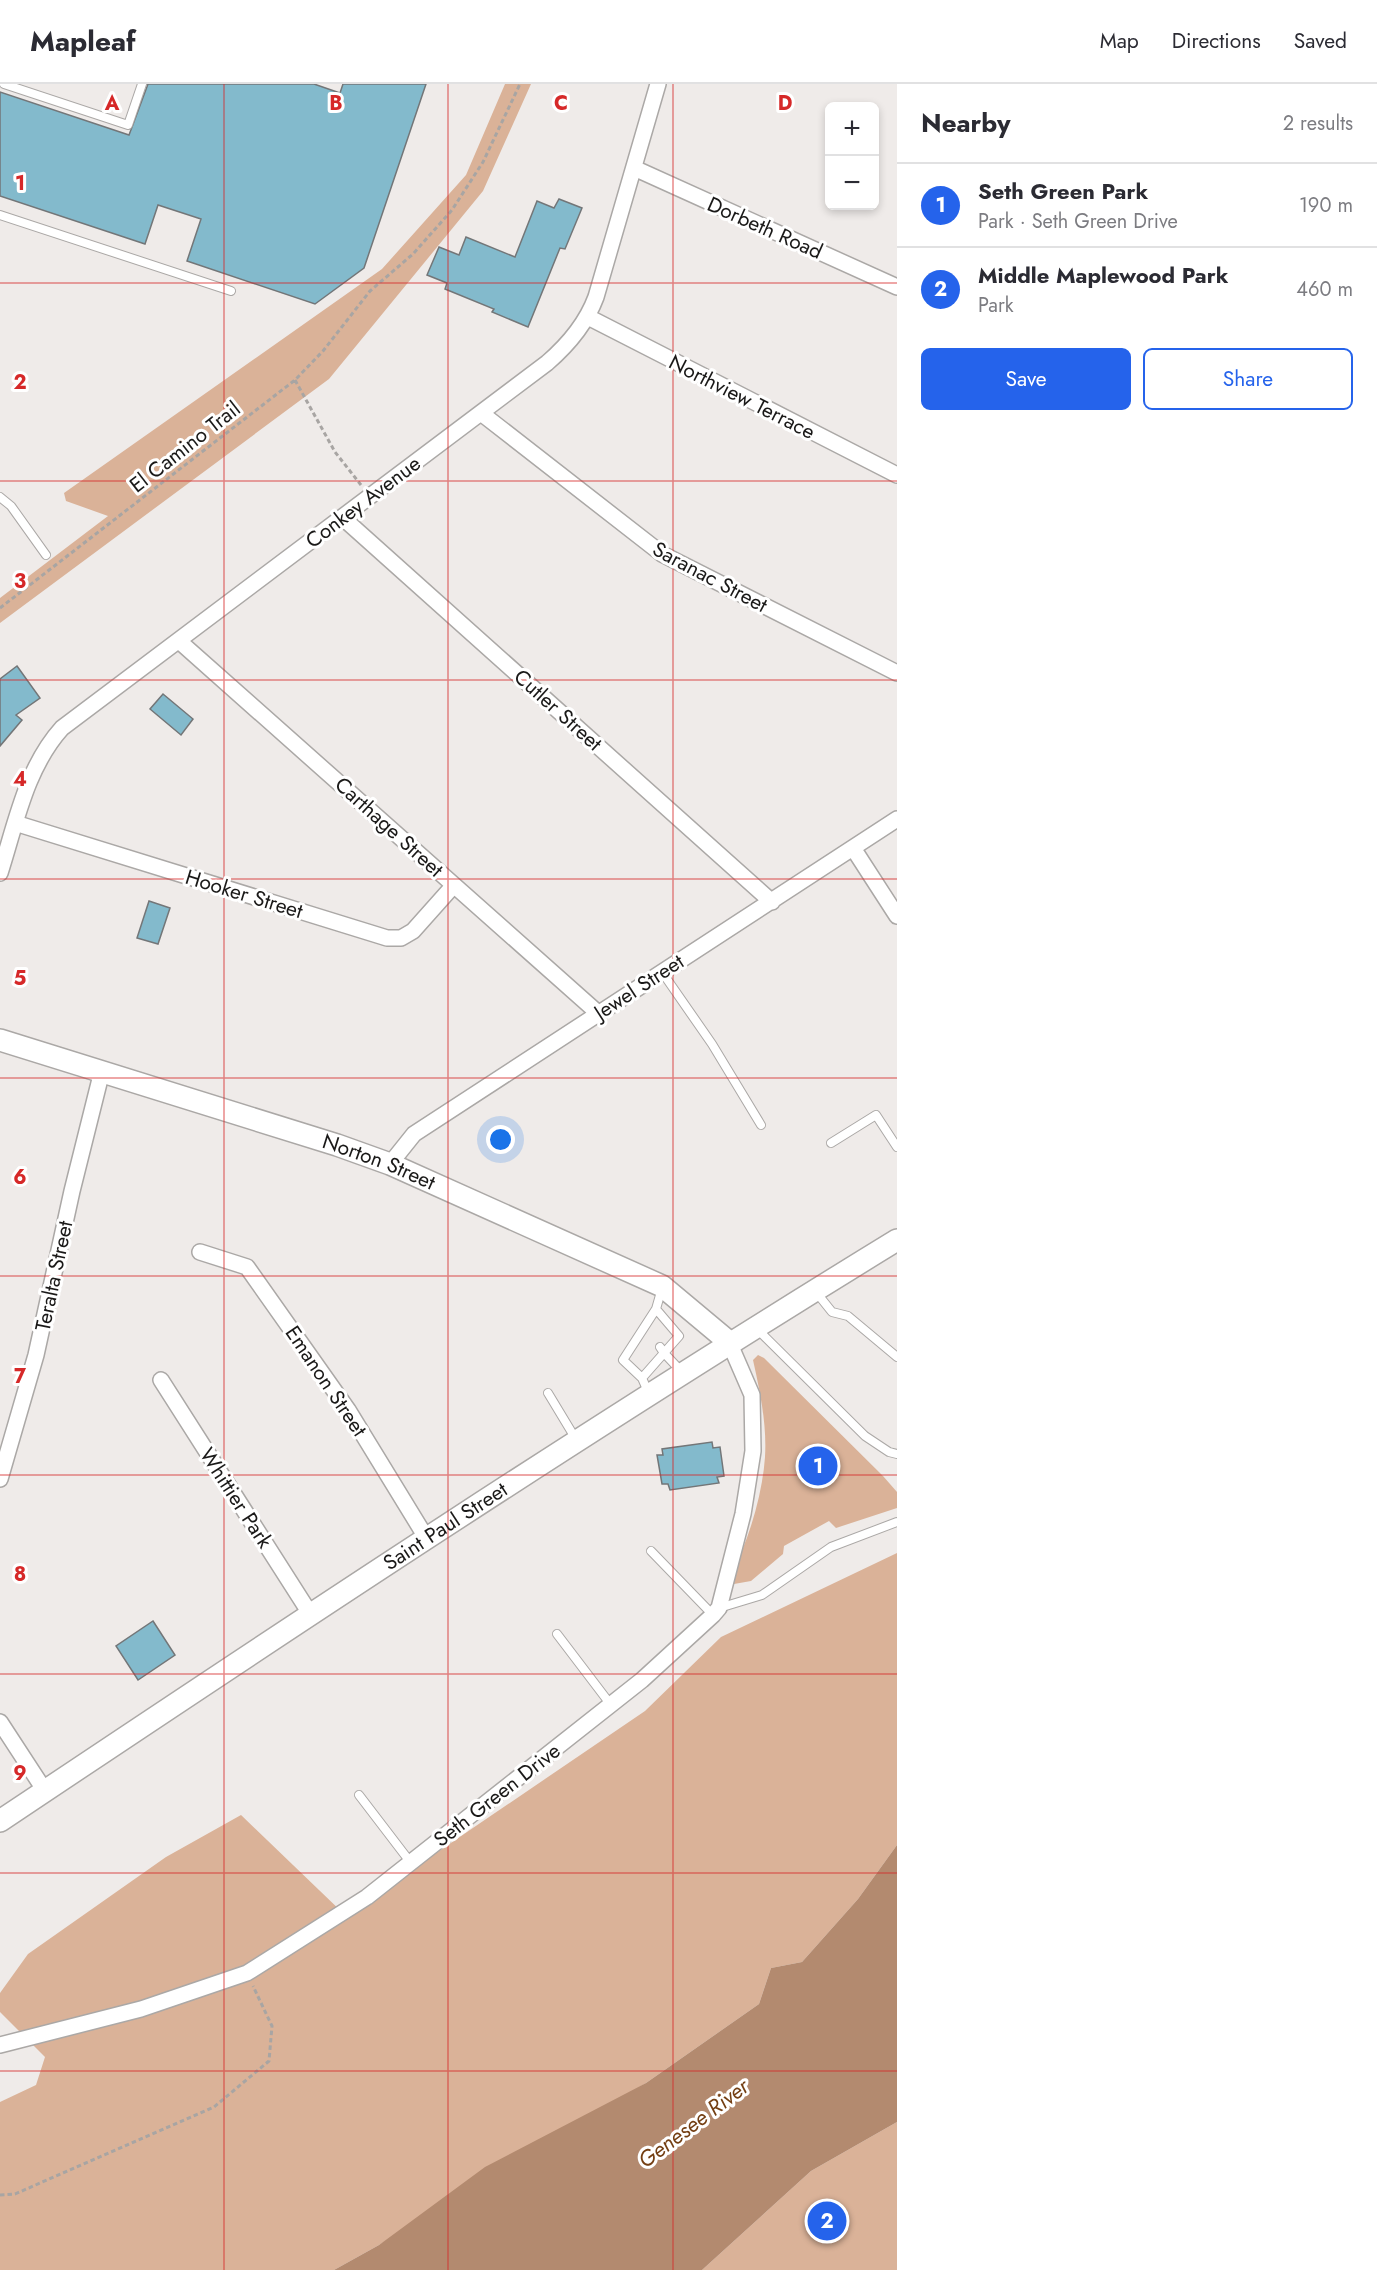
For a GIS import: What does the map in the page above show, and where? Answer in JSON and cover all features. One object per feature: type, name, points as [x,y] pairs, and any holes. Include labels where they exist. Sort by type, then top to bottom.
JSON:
[{"type":"main road","name":"Norton Street","points":[[0,1040],[337,1145],[390,1164],[662,1286],[729,1342]]},
{"type":"main road","name":"Saint Paul Street","points":[[0,1821],[578,1442],[646,1378],[683,1374],[729,1342],[897,1240]]},
{"type":"street","name":"Conkey Avenue","points":[[0,873],[32,775],[53,738],[83,710],[179,641],[558,354],[576,335],[588,317],[596,297],[658,84]]},
{"type":"street","name":"Dorbeth Road","points":[[634,168],[897,287]]},
{"type":"street","name":"Northview Terrace","points":[[588,317],[897,475]]},
{"type":"street","name":"Saranac Street","points":[[481,413],[662,554],[897,674]]},
{"type":"street","name":"Cutler Street","points":[[343,518],[772,902]]},
{"type":"street","name":"Carthage Street","points":[[179,641],[598,1013]]},
{"type":"street","name":"Jewel Street","points":[[390,1164],[414,1134],[897,819]]},
{"type":"street","name":"Hooker Street","points":[[15,823],[387,938],[401,938],[413,931],[454,885]]},
{"type":"street","points":[[853,848],[897,916]]},
{"type":"street","name":"Teralta Street","points":[[0,1479],[36,1355],[72,1191],[102,1071]]},
{"type":"street","name":"Emanon Street","points":[[200,1252],[247,1267],[348,1410],[427,1539]]},
{"type":"street","points":[[716,1611],[743,1514],[753,1451],[752,1395],[729,1342]]},
{"type":"street","name":"Whittier Park","points":[[161,1380],[311,1615]]},
{"type":"street","name":"Seth Green Drive","points":[[0,2045],[141,2009],[247,1973],[367,1897],[642,1680],[716,1611]]},
{"type":"street","points":[[0,1722],[45,1791]]},
{"type":"lane","points":[[4,84],[128,125],[142,84]]},
{"type":"lane","points":[[0,215],[231,291]]},
{"type":"lane","points":[[0,497],[11,506],[46,555]]},
{"type":"lane","points":[[662,972],[712,1044],[761,1125]]},
{"type":"lane","points":[[831,1143],[876,1115],[897,1147]]},
{"type":"lane","points":[[656,1309],[679,1336],[654,1360],[646,1378],[623,1360],[647,1328],[656,1309],[662,1286]]},
{"type":"lane","points":[[815,1290],[832,1312],[848,1317],[897,1357]]},
{"type":"lane","points":[[755,1327],[865,1436],[889,1452],[897,1454]]},
{"type":"lane","points":[[662,1350],[683,1374]]},
{"type":"lane","points":[[548,1393],[578,1442]]},
{"type":"lane","points":[[651,1551],[716,1611],[762,1595],[831,1547],[897,1522]]},
{"type":"lane","points":[[557,1634],[611,1705]]},
{"type":"lane","points":[[359,1796],[411,1863]]},
{"type":"path","name":"El Camino Trail","points":[[0,608],[295,380],[333,338],[370,291],[413,254],[440,225],[483,162],[519,84]]},
{"type":"path","points":[[295,380],[334,452],[372,496]]},
{"type":"path","points":[[0,2195],[15,2194],[214,2107],[269,2061],[272,2026],[247,1973]]},
{"type":"shaded area","points":[[505,84],[531,84],[483,191],[329,379],[0,623],[0,598],[108,516],[66,501],[64,493],[382,269],[466,175]]},
{"type":"shaded area","points":[[758,1355],[764,1358],[883,1476],[897,1492],[897,1508],[836,1528],[829,1521],[784,1546],[783,1554],[751,1581],[734,1584],[732,1574],[754,1517],[765,1457],[764,1420],[753,1360]]},
{"type":"shaded area","points":[[897,1553],[897,1845],[858,1899],[802,1962],[771,1968],[759,2004],[646,2083],[334,2270],[0,2270],[0,2102],[36,2085],[45,2057],[0,2012],[0,1993],[28,1954],[166,1857],[241,1815],[345,1915],[645,1711],[721,1637]]},
{"type":"shaded area","points":[[897,2122],[897,2270],[702,2270],[811,2171]]},
{"type":"water","name":"Genesee River","points":[[897,1845],[897,2122],[811,2171],[702,2270],[334,2270],[379,2245],[485,2167],[646,2083],[759,2004],[771,1968],[802,1962],[858,1899]]},
{"type":"building","points":[[148,84],[314,84],[340,93],[343,84],[426,84],[364,268],[315,304],[187,261],[201,219],[158,205],[145,244],[0,196],[0,92],[129,135]]},
{"type":"building","points":[[559,199],[582,208],[565,249],[560,248],[528,327],[492,312],[494,309],[445,289],[447,283],[427,275],[439,247],[459,255],[466,237],[515,257],[537,201],[554,208]]},
{"type":"building","points":[[17,666],[40,698],[16,715],[22,720],[0,746],[0,679]]},
{"type":"building","points":[[163,694],[193,719],[181,735],[150,709]]},
{"type":"building","points":[[149,901],[170,908],[158,944],[137,938]]},
{"type":"building","points":[[712,1442],[713,1448],[720,1447],[724,1476],[717,1477],[719,1483],[670,1490],[668,1484],[662,1484],[657,1455],[663,1455],[662,1449]]},
{"type":"building","points":[[153,1621],[175,1655],[138,1680],[116,1646]]},
{"type":"place","name":"Seth Green Park","points":[[818,1466]]},
{"type":"place","name":"Middle Maplewood Park","points":[[827,2221]]}]
